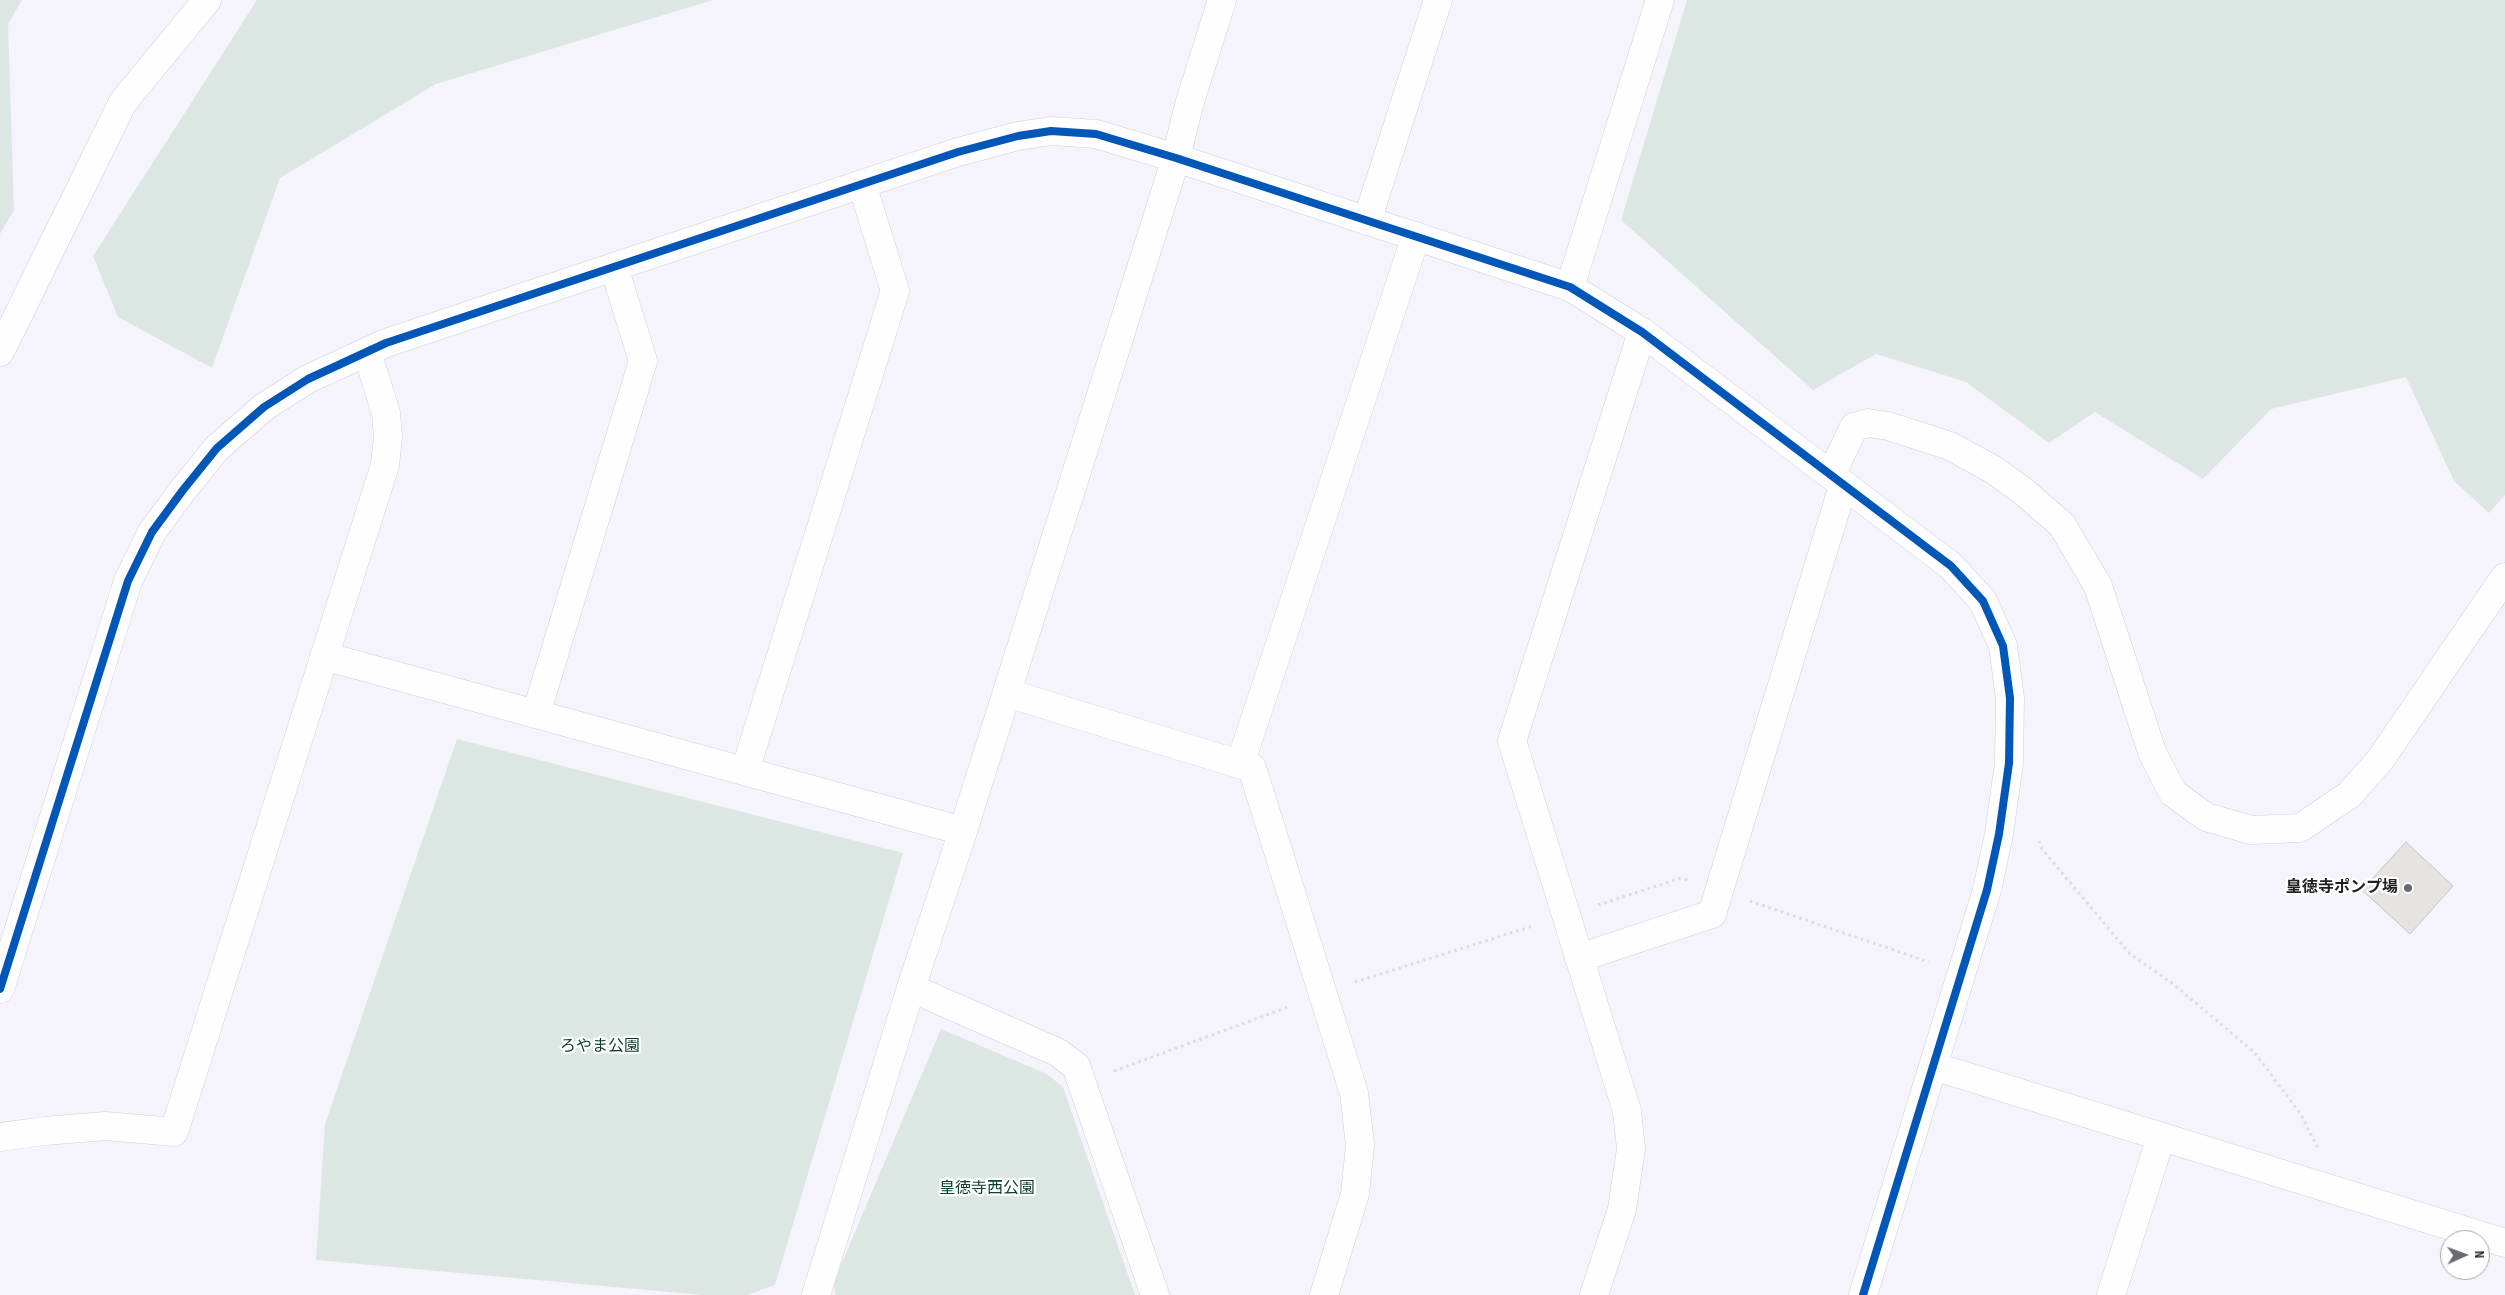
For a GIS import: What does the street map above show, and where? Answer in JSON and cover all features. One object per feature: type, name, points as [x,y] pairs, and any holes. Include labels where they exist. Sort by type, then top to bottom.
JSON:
[{"type":"street","points":[[0,352],[123,102],[207,0]]},
{"type":"street","points":[[816,1295],[911,988],[963,831],[1176,158],[1189,105],[1222,0]]},
{"type":"street","points":[[1367,221],[1438,0]]},
{"type":"street","points":[[1570,287],[1660,0]]},
{"type":"street","points":[[0,989],[128,581],[152,532],[217,448],[264,407],[308,379],[386,343],[958,152],[1018,136],[1051,131],[1096,134],[1176,158],[1570,287],[1642,332],[1951,566],[1983,601],[2003,646],[2010,698],[2009,763],[2000,834],[1987,890],[1863,1295]]},
{"type":"street","points":[[745,771],[895,291],[862,184]]},
{"type":"street","points":[[1240,764],[1416,236]]},
{"type":"street","points":[[536,714],[644,361],[614,267]]},
{"type":"street","points":[[1594,1295],[1622,1209],[1631,1149],[1627,1111],[1512,742],[1642,332]]},
{"type":"street","points":[[0,1137],[106,1126],[174,1132],[385,465],[388,437],[386,413],[367,352]]},
{"type":"street","points":[[1579,958],[1712,914],[1854,426],[1868,423],[1888,426],[1950,446],[1994,470],[2024,492],[2062,525],[2098,586],[2152,752],[2173,793],[2206,817],[2251,830],[2300,828],[2350,795],[2380,760],[2497,604],[2505,577]]},
{"type":"street","points":[[324,656],[963,831]]},
{"type":"street","points":[[1007,693],[1252,768],[1354,1093],[1360,1145],[1355,1194],[1324,1295]]},
{"type":"street","points":[[911,988],[1057,1052],[1076,1066],[1155,1295]]},
{"type":"street","points":[[1933,1066],[2505,1243]]},
{"type":"street","points":[[2111,1295],[2161,1137]]},
{"type":"path","points":[[2038,841],[2042,849],[2130,954],[2172,983],[2254,1052],[2300,1113],[2320,1151]]},
{"type":"path","points":[[1083,1083],[1323,994],[1681,878],[1933,964]]},
{"type":"green space","points":[[0,0],[22,0],[8,24],[14,210],[0,234]]},
{"type":"green space","points":[[257,0],[713,0],[436,84],[280,178],[212,368],[118,317],[93,256]]},
{"type":"green space","points":[[1687,0],[2505,0],[2505,495],[2489,513],[2454,481],[2406,377],[2271,409],[2203,479],[2095,412],[2049,443],[1966,382],[1876,354],[1813,390],[1621,220]]},
{"type":"green space","name":"ろやま公園","points":[[457,739],[903,853],[775,1285],[747,1295],[703,1295],[316,1260],[325,1124]]},
{"type":"green space","name":"皇徳寺西公園","points":[[941,1029],[1047,1074],[1063,1087],[1135,1295],[836,1295],[833,1284]]},
{"type":"building","name":"皇徳寺ポンプ場","points":[[2406,842],[2453,886],[2410,934],[2362,890]]},
{"type":"cycle path","points":[[0,989],[128,581],[152,532],[183,490],[217,448],[264,407],[308,379],[386,343],[958,152],[1018,136],[1051,131],[1096,134],[1176,158],[1570,287],[1642,332],[1951,566],[1983,601],[2003,646],[2010,698],[2009,763],[1999,834],[1987,890],[1863,1295]]},
{"type":"place","name":"皇徳寺ポンプ場","points":[[2408,888]]}]
